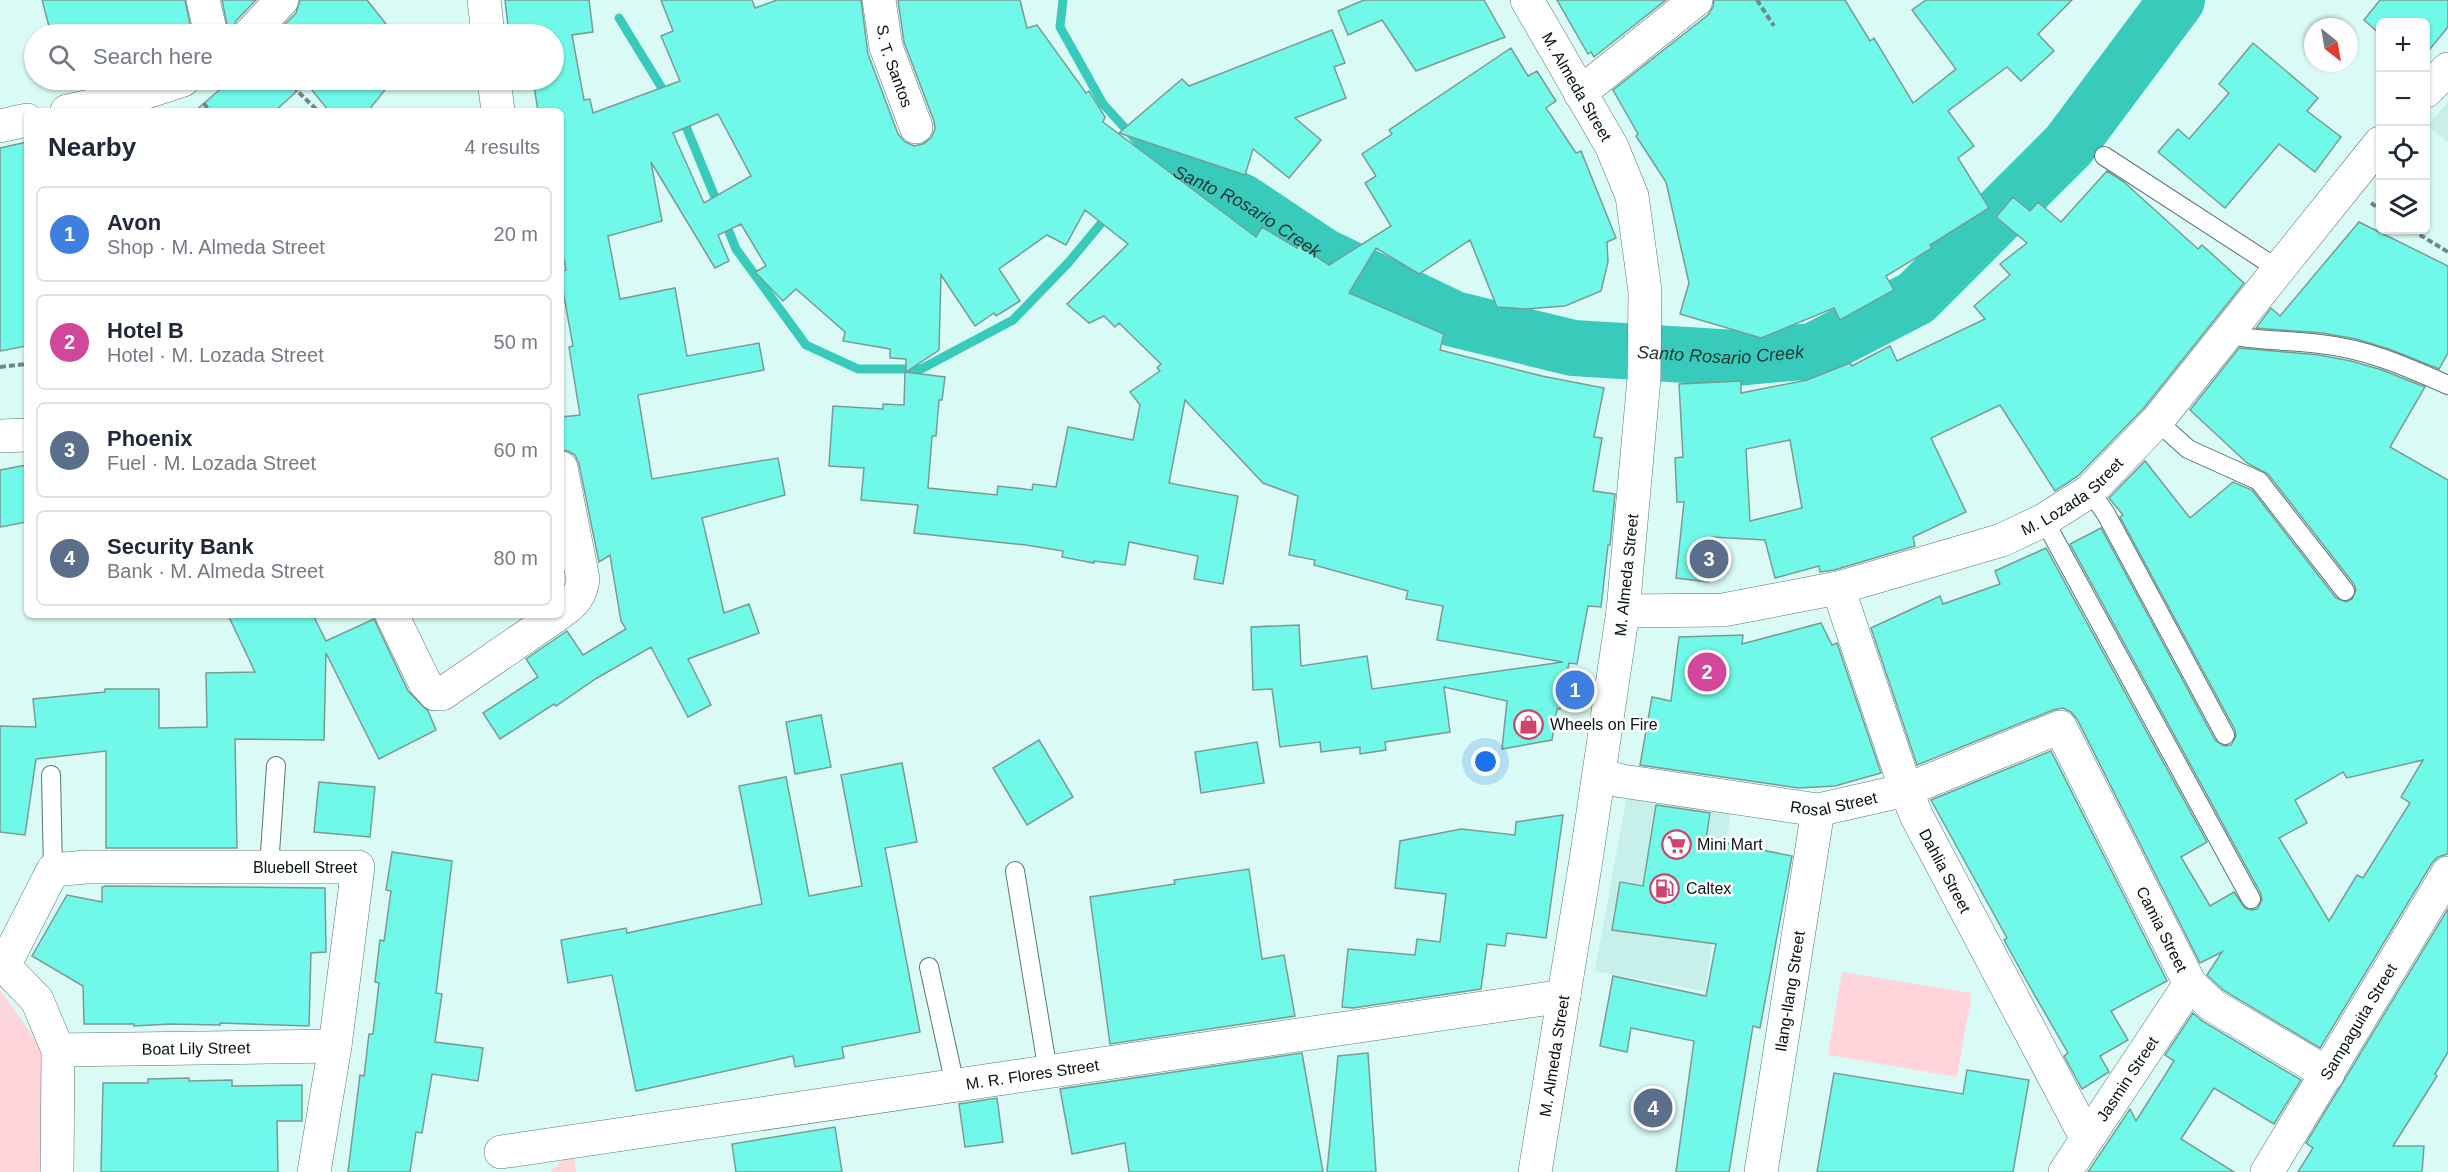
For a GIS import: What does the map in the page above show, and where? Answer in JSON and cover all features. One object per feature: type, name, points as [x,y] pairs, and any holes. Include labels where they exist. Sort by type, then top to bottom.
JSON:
[{"type":"street","points":[[203,0],[209,24]]},
{"type":"street","points":[[259,24],[282,0]]},
{"type":"street","points":[[484,0],[487,24]]},
{"type":"street","name":"S. T. Santos","points":[[879,0],[886,47],[916,128]]},
{"type":"street","name":"M. Almeda Street","points":[[1527,0],[1612,147],[1632,196],[1645,291],[1644,378],[1623,611],[1535,1172]]},
{"type":"street","points":[[1580,93],[1696,0]]},
{"type":"street","points":[[2430,87],[2448,69]]},
{"type":"street","points":[[82,108],[152,90]]},
{"type":"street","points":[[495,90],[498,108]]},
{"type":"street","points":[[0,126],[24,121]]},
{"type":"street","name":"M. Lozada Street","points":[[1623,611],[1723,610],[1838,588],[2002,540],[2044,520],[2090,491],[2157,421],[2376,148]]},
{"type":"street","points":[[0,436],[24,435]]},
{"type":"street","points":[[564,483],[583,579],[582,589],[574,604],[564,610]]},
{"type":"street","name":"Dahlia Street","points":[[1838,588],[1917,817],[2086,1137]]},
{"type":"street","points":[[393,618],[425,683],[435,694],[442,694],[553,618]]},
{"type":"street","name":"Rosal Street","points":[[1599,775],[1622,781],[1818,810],[1906,790],[2060,727]]},
{"type":"street","name":"Camia Street","points":[[2060,727],[2190,984],[2212,1005],[2328,1074]]},
{"type":"street","name":"Ilang-Ilang Street","points":[[1761,1172],[1818,810]]},
{"type":"street","name":"Bluebell Street","points":[[53,870],[86,867],[358,867],[335,1046],[314,1172]]},
{"type":"street","points":[[53,870],[2,966],[37,1000],[58,1050],[57,1172]]},
{"type":"street","name":"Sampaguita Street","points":[[2267,1172],[2448,873]]},
{"type":"street","name":"Jasmin Street","points":[[2065,1172],[2086,1137],[2190,984]]},
{"type":"street","name":"M. R. Flores Street","points":[[501,1152],[1564,996]]},
{"type":"street","name":"Boat Lily Street","points":[[58,1050],[335,1046]]},
{"type":"lane","points":[[2104,156],[2278,269]]},
{"type":"lane","points":[[2228,335],[2253,340],[2322,344],[2390,359],[2448,385]]},
{"type":"lane","points":[[2157,421],[2188,449],[2259,481],[2345,591]]},
{"type":"lane","points":[[2090,491],[2106,514],[2225,735]]},
{"type":"lane","points":[[2044,520],[2251,899]]},
{"type":"lane","points":[[268,867],[276,766]]},
{"type":"lane","points":[[51,775],[53,870]]},
{"type":"lane","points":[[1015,871],[1048,1072]]},
{"type":"lane","points":[[929,968],[955,1085]]},
{"type":"path","points":[[1757,0],[1774,26]]},
{"type":"path","points":[[296,90],[315,108]]},
{"type":"path","points":[[2419,234],[2448,252]]},
{"type":"path","points":[[0,367],[24,364]]},
{"type":"shaded area","points":[[2448,102],[2448,142],[2430,128],[2430,123]]},
{"type":"shaded area","name":"Caltex","points":[[1628,789],[1732,804],[1705,991],[1595,971]]},
{"type":"shaded area","points":[[1842,972],[1972,993],[1957,1077],[1828,1055]]},
{"type":"shaded area","points":[[0,990],[42,1049],[43,1172],[0,1172]]},
{"type":"shaded area","points":[[574,1150],[576,1172],[550,1172]]},
{"type":"building","points":[[42,0],[185,0],[190,24],[48,24]]},
{"type":"building","points":[[222,0],[256,0],[235,24],[227,24]]},
{"type":"building","points":[[300,0],[367,0],[386,24],[285,24],[296,13]]},
{"type":"building","points":[[505,0],[589,0],[593,32],[572,35],[584,100],[590,99],[593,113],[680,81],[661,36],[673,31],[661,0],[752,0],[755,8],[777,0],[861,0],[868,54],[898,134],[905,142],[914,146],[923,144],[931,138],[935,129],[934,121],[904,42],[898,0],[1020,0],[1027,28],[1037,25],[1086,93],[1089,91],[1105,117],[1103,122],[1256,237],[1262,227],[1297,248],[1299,245],[1329,265],[1391,226],[1365,183],[1376,176],[1362,154],[1392,134],[1389,130],[1511,48],[1528,76],[1537,71],[1556,101],[1546,108],[1576,153],[1581,151],[1616,238],[1607,242],[1608,262],[1601,291],[1565,306],[1525,309],[1497,307],[1470,240],[1419,274],[1376,248],[1349,293],[1444,334],[1440,350],[1542,376],[1604,388],[1594,437],[1602,438],[1593,491],[1615,494],[1601,607],[1588,606],[1577,664],[1569,663],[1560,709],[1557,709],[1552,740],[1502,749],[1507,701],[1444,687],[1450,732],[1385,742],[1386,750],[1360,754],[1360,747],[1321,752],[1320,742],[1280,747],[1272,689],[1253,690],[1251,627],[1299,625],[1301,666],[1367,656],[1372,689],[1563,662],[1437,640],[1443,606],[1406,599],[1408,591],[1314,565],[1315,560],[1289,555],[1298,496],[1263,483],[1185,400],[1169,483],[1238,496],[1223,584],[1194,579],[1198,556],[1129,542],[1125,565],[1094,561],[1094,563],[1062,557],[1063,551],[1026,545],[914,533],[918,505],[861,500],[864,468],[829,466],[833,406],[883,409],[883,404],[904,405],[905,372],[945,377],[942,400],[939,400],[936,436],[932,436],[928,488],[997,495],[998,486],[1032,490],[1033,484],[1056,487],[1068,427],[1133,440],[1140,405],[1130,392],[1160,371],[1157,368],[1161,364],[1119,323],[1115,327],[1104,316],[1089,323],[1067,304],[1128,244],[1085,210],[1066,245],[1047,235],[999,269],[1020,301],[996,316],[994,313],[975,326],[941,275],[939,350],[906,372],[906,359],[890,358],[890,349],[843,341],[845,332],[796,289],[783,301],[755,272],[766,266],[741,224],[718,235],[729,261],[715,268],[651,162],[662,221],[608,236],[620,299],[675,288],[687,356],[759,343],[764,370],[638,395],[652,479],[778,458],[785,495],[702,518],[724,613],[749,604],[759,633],[688,659],[711,705],[688,717],[651,647],[500,739],[483,713],[538,677],[526,659],[567,631],[583,655],[626,629],[621,621],[610,555],[599,562],[579,464],[575,455],[564,450],[564,417],[580,415],[569,347],[573,346],[564,296],[564,270],[566,270],[564,260],[564,108],[538,108],[535,90],[564,90],[564,24],[508,24]],"holes":[[[718,114],[751,176],[704,203],[673,133]]]},
{"type":"building","points":[[1364,0],[1484,0],[1505,37],[1416,71],[1382,20],[1348,35],[1338,11]]},
{"type":"building","points":[[1557,0],[1666,0],[1594,57],[1591,52],[1588,54]]},
{"type":"building","points":[[1714,0],[1845,0],[1870,41],[1874,38],[1913,103],[1956,69],[1912,10],[1926,0],[2072,0],[2038,34],[2054,51],[2021,81],[2007,67],[1948,111],[1974,146],[1958,158],[1989,208],[1930,245],[1932,248],[1886,276],[1894,290],[1840,320],[1834,308],[1761,338],[1680,314],[1689,283],[1666,182],[1636,136],[1638,134],[1613,90],[1708,15]]},
{"type":"building","points":[[2380,0],[2448,0],[2448,27],[2430,49],[2430,18],[2376,18],[2376,30],[2364,20]]},
{"type":"building","points":[[1332,30],[1345,63],[1334,67],[1346,98],[1295,118],[1321,140],[1289,178],[1253,149],[1245,175],[1119,133],[1182,79],[1189,86]]},
{"type":"building","points":[[2253,43],[2318,98],[2307,111],[2341,137],[2315,172],[2279,144],[2225,208],[2158,152],[2178,129],[2189,139],[2229,93],[2219,84]]},
{"type":"building","points":[[219,90],[298,90],[278,108],[198,108]]},
{"type":"building","points":[[312,90],[385,90],[370,108],[327,108]]},
{"type":"building","points":[[24,143],[24,347],[0,351],[0,148]]},
{"type":"building","points":[[2107,171],[2124,182],[2198,249],[2202,245],[2244,283],[2143,409],[2078,476],[2055,491],[2000,405],[1931,438],[1966,512],[1913,537],[1915,546],[1834,570],[1820,572],[1819,566],[1775,578],[1765,540],[1712,537],[1708,582],[1676,578],[1684,502],[1677,502],[1675,458],[1683,457],[1679,384],[1741,381],[1741,393],[1807,380],[1850,363],[1852,366],[1890,346],[1897,361],[1985,319],[1974,306],[2010,275],[2000,264],[2027,243],[1996,217],[2013,197],[2030,211],[2038,202],[2061,222]],"holes":[[[1790,440],[1802,508],[1750,521],[1746,449]]]},
{"type":"building","points":[[2359,222],[2376,230],[2376,234],[2383,234],[2448,266],[2448,353],[2439,369],[2389,349],[2356,339],[2322,333],[2256,328],[2271,308],[2280,316]]},
{"type":"building","points":[[2239,348],[2319,355],[2351,361],[2425,387],[2390,447],[2448,480],[2448,854],[2438,857],[2432,863],[2320,1048],[2223,990],[2207,975],[2222,952],[2200,963],[2077,719],[2071,712],[2063,708],[2053,710],[1917,765],[1871,628],[1940,596],[1943,604],[2000,584],[1995,571],[2046,548],[2207,842],[2181,857],[2210,906],[2234,892],[2245,908],[2257,909],[2262,900],[2261,894],[2070,544],[2101,528],[2215,740],[2224,746],[2231,745],[2236,736],[2235,730],[2120,517],[2123,515],[2109,498],[2145,461],[2190,518],[2233,482],[2252,490],[2336,598],[2346,602],[2352,599],[2356,590],[2354,584],[2268,474],[2247,463],[2190,410]],"holes":[[[2423,760],[2401,797],[2410,803],[2363,878],[2357,875],[2329,921],[2279,838],[2307,823],[2295,800],[2343,772],[2347,778]]]},
{"type":"building","points":[[24,466],[24,523],[0,527],[0,470]]},
{"type":"building","points":[[229,618],[314,618],[326,641],[374,619],[408,691],[428,711],[436,730],[379,759],[326,653],[324,740],[235,739],[237,848],[106,848],[106,751],[36,759],[25,835],[0,832],[0,726],[36,727],[33,699],[105,692],[105,689],[159,689],[159,728],[207,727],[206,673],[255,672]]},
{"type":"building","points":[[1821,623],[1832,645],[1837,643],[1881,773],[1835,786],[1799,788],[1640,765],[1652,697],[1671,701],[1679,637],[1743,635],[1742,644]]},
{"type":"building","points":[[821,715],[831,767],[795,774],[786,722]]},
{"type":"building","points":[[1039,740],[1073,797],[1027,825],[993,768]]},
{"type":"building","points":[[1257,742],[1264,783],[1201,793],[1195,752]]},
{"type":"building","points":[[2051,751],[2167,981],[2111,1011],[2128,1040],[2100,1056],[2109,1072],[2082,1089],[2064,1056],[2068,1053],[2004,940],[2007,938],[1931,800]]},
{"type":"building","points":[[902,763],[917,842],[885,848],[920,1032],[842,1047],[844,1058],[795,1067],[793,1056],[636,1091],[612,975],[568,983],[561,940],[626,928],[627,933],[762,904],[739,786],[786,777],[809,896],[862,886],[841,775]]},
{"type":"building","points":[[319,782],[375,787],[370,837],[314,832]]},
{"type":"building","points":[[1656,805],[1710,813],[1706,839],[1792,856],[1760,1028],[1753,1026],[1729,1172],[1676,1172],[1694,1041],[1631,1028],[1627,1052],[1600,1046],[1613,976],[1706,996],[1716,944],[1612,930],[1620,882],[1643,886]]},
{"type":"building","points":[[1563,815],[1546,938],[1507,933],[1505,946],[1487,944],[1481,989],[1353,1008],[1342,1007],[1348,949],[1415,955],[1417,939],[1440,942],[1446,894],[1395,888],[1400,841],[1461,829],[1515,835],[1516,822]]},
{"type":"building","points":[[392,852],[452,861],[436,993],[442,994],[435,1042],[483,1048],[478,1081],[432,1074],[422,1133],[416,1132],[410,1172],[348,1172],[360,1075],[364,1076],[369,1034],[373,1034],[379,983],[375,982],[380,940],[384,941],[391,891],[386,890]]},
{"type":"building","points":[[1249,869],[1262,959],[1284,955],[1295,1016],[1110,1044],[1090,897],[1175,884],[1174,880]]},
{"type":"building","points":[[102,887],[325,888],[326,952],[311,953],[309,1026],[220,1023],[220,1025],[134,1026],[134,1024],[84,1024],[83,986],[32,956],[67,895],[102,902]]},
{"type":"building","points":[[2448,909],[2448,1052],[2435,1074],[2437,1076],[2393,1146],[2424,1146],[2422,1172],[2298,1172],[2313,1148],[2306,1143]]},
{"type":"building","points":[[2193,1013],[2202,1021],[2301,1080],[2274,1124],[2214,1088],[2181,1139],[2234,1172],[2088,1172],[2130,1109],[2136,1121],[2174,1061],[2165,1055]]},
{"type":"building","points":[[1302,1053],[1323,1172],[1129,1172],[1125,1143],[1072,1154],[1060,1089]]},
{"type":"building","points":[[1368,1053],[1376,1172],[1327,1172],[1338,1056]]},
{"type":"building","points":[[1967,1070],[2029,1080],[2013,1172],[1817,1172],[1834,1073],[1963,1094]]},
{"type":"building","points":[[189,1078],[189,1081],[232,1080],[232,1086],[302,1085],[302,1121],[277,1121],[278,1172],[101,1172],[103,1083],[148,1083],[148,1079]]},
{"type":"building","points":[[997,1098],[1003,1142],[965,1147],[959,1104]]},
{"type":"building","points":[[835,1127],[842,1172],[736,1172],[732,1144]]},
{"type":"waterway","points":[[1063,0],[1060,27],[1103,104],[1156,162],[1150,169]]},
{"type":"waterway","name":"Santo Rosario Creek","points":[[1156,162],[1242,202],[1323,256],[1454,319],[1573,348],[1735,358],[1813,351],[1916,298],[2069,145],[2177,0]]},
{"type":"waterway","points":[[619,18],[668,98]]},
{"type":"waterway","points":[[680,118],[687,129],[719,207]]},
{"type":"waterway","points":[[724,219],[736,249],[806,345],[858,369],[921,369],[1013,320],[1069,262],[1108,215]]},
{"type":"place","name":"Phoenix","points":[[1709,559]]},
{"type":"place","name":"Hotel B","points":[[1707,672]]},
{"type":"place","name":"Avon","points":[[1575,690]]},
{"type":"place","name":"Wheels on Fire","points":[[1529,724]]},
{"type":"place","name":"Mini Mart","points":[[1676,844]]},
{"type":"place","name":"Caltex","points":[[1665,888]]},
{"type":"place","name":"Security Bank","points":[[1653,1108]]}]
